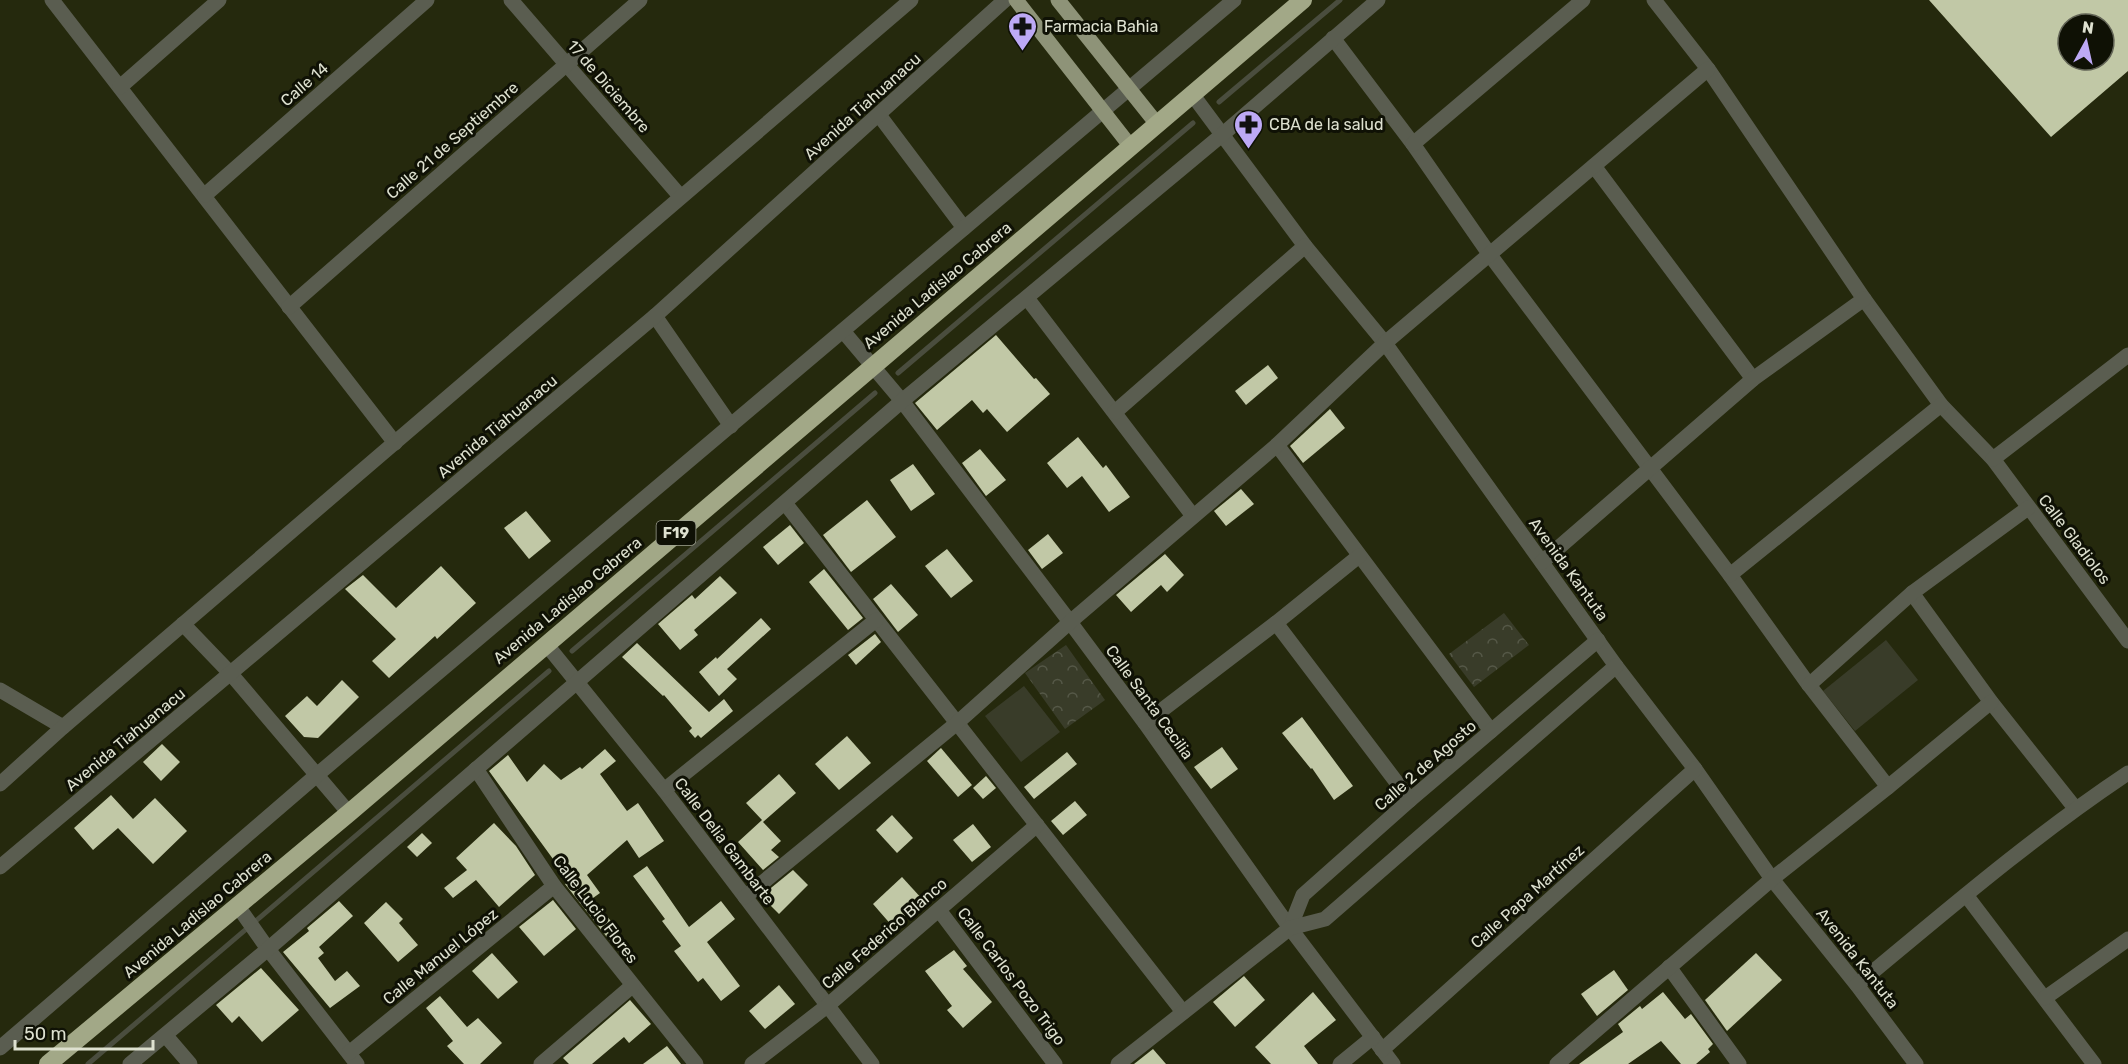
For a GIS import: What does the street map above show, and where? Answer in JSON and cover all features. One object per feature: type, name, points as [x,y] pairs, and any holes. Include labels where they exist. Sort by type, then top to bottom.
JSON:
[{"type":"highway","name":"Avenida Ladislao Cabrera","points":[[48,1064],[241,911],[349,813],[546,644],[1303,0]]},
{"type":"main road","points":[[1016,0],[1131,147]]},
{"type":"main road","points":[[1058,0],[1158,124]]},
{"type":"street","points":[[52,0],[395,443]]},
{"type":"street","points":[[120,87],[219,0]]},
{"type":"street","name":"Calle 14","points":[[205,195],[427,0]]},
{"type":"street","name":"17 de Diciembre","points":[[511,0],[680,196]]},
{"type":"street","name":"Calle 21 de Septiembre","points":[[289,307],[640,0]]},
{"type":"street","points":[[0,784],[680,196],[911,0]]},
{"type":"street","name":"Avenida Tiahuanacu","points":[[0,867],[655,316],[1005,0]]},
{"type":"street","points":[[0,1048],[318,774],[1234,0]]},
{"type":"street","points":[[130,1064],[268,949],[902,401],[1223,134],[1378,0]]},
{"type":"street","points":[[1413,144],[1583,0]]},
{"type":"street","name":"Calle Gladiolos","points":[[1654,0],[1708,69],[1864,299],[1941,405],[1993,459],[2128,641]]},
{"type":"street","points":[[1333,38],[1413,144],[1490,255],[1730,575],[1809,685],[1888,787]]},
{"type":"street","points":[[745,897],[957,723],[1070,622],[1277,445],[1385,343],[1708,69]]},
{"type":"street","name":"Avenida Kantuta","points":[[1192,94],[1305,246],[1385,343],[1616,666],[1695,769],[1772,879],[1857,985],[1916,1064]]},
{"type":"street","points":[[879,116],[964,228]]},
{"type":"street","points":[[1594,166],[1753,379]]},
{"type":"street","points":[[1115,412],[1305,246]]},
{"type":"street","points":[[1027,298],[1193,516]]},
{"type":"street","points":[[1542,562],[1753,379],[1864,299]]},
{"type":"street","points":[[655,316],[731,426]]},
{"type":"street","name":"Calle Santa Cecilia","points":[[843,331],[902,401],[1070,622],[1145,723],[1290,928],[1393,1064]]},
{"type":"street","points":[[1993,459],[2128,355]]},
{"type":"street","points":[[1730,575],[1941,405]]},
{"type":"street","points":[[1277,445],[1491,731]]},
{"type":"street","points":[[785,503],[1184,1012]]},
{"type":"street","points":[[1809,685],[1912,593],[2028,508]]},
{"type":"street","points":[[1145,723],[1359,556]]},
{"type":"street","points":[[1912,593],[1991,702],[2075,808]]},
{"type":"street","points":[[664,790],[876,620]]},
{"type":"street","points":[[1276,623],[1410,800]]},
{"type":"street","points":[[183,624],[231,674],[349,813]]},
{"type":"street","name":"Calle 2 de Agosto","points":[[1290,928],[1303,895],[1410,800],[1598,640]]},
{"type":"street","name":"Calle Delia Gambarte","points":[[546,644],[664,790],[872,1064]]},
{"type":"street","points":[[1118,1064],[1290,928],[1325,919],[1616,666]]},
{"type":"street","points":[[0,690],[63,728]]},
{"type":"street","points":[[1557,1064],[1575,1058],[1669,967],[1772,879],[1991,702]]},
{"type":"street","name":"Calle Lucio Flores","points":[[476,769],[554,886],[696,1064]]},
{"type":"street","name":"Calle Papa Martínez","points":[[1382,1050],[1695,769]]},
{"type":"street","points":[[1857,985],[2075,808],[2128,773]]},
{"type":"street","name":"Calle Federico Blanco","points":[[752,1064],[827,1006],[1037,825]]},
{"type":"street","name":"Calle Manuel López","points":[[353,1059],[554,886]]},
{"type":"street","points":[[1966,895],[2094,1064]]},
{"type":"street","name":"Calle Carlos Pozo Trigo","points":[[939,910],[1055,1064]]},
{"type":"street","points":[[241,911],[353,1059]]},
{"type":"street","points":[[2045,998],[2128,939]]},
{"type":"street","points":[[1669,967],[1739,1064]]},
{"type":"street","points":[[541,1064],[632,986]]},
{"type":"street","points":[[166,1036],[190,1064]]},
{"type":"street","points":[[1340,1064],[1372,1037]]},
{"type":"green space","points":[[1504,613],[1529,645],[1474,687],[1449,654]]},
{"type":"green space","points":[[1886,640],[1918,680],[1855,731],[1823,691]]},
{"type":"green space","points":[[1066,645],[1105,700],[1065,729],[1025,673]]},
{"type":"green space","points":[[1024,686],[1060,732],[1021,762],[985,716]]},
{"type":"building","points":[[1929,0],[2128,0],[2128,71],[2051,137]]},
{"type":"building","points":[[996,335],[1050,394],[1007,432],[987,409],[983,413],[972,400],[937,430],[915,403]]},
{"type":"building","points":[[1268,365],[1278,378],[1246,405],[1235,391]]},
{"type":"building","points":[[1330,409],[1345,428],[1303,463],[1290,446]]},
{"type":"building","points":[[1078,437],[1103,468],[1106,465],[1130,497],[1109,512],[1082,476],[1067,488],[1047,463]]},
{"type":"building","points":[[980,449],[1006,480],[986,496],[962,463]]},
{"type":"building","points":[[913,464],[935,494],[911,511],[890,480]]},
{"type":"building","points":[[1241,489],[1254,504],[1226,526],[1214,511]]},
{"type":"building","points":[[867,500],[896,537],[851,572],[823,535]]},
{"type":"building","points":[[526,511],[551,541],[529,559],[504,528]]},
{"type":"building","points":[[790,525],[804,543],[778,565],[763,547]]},
{"type":"building","points":[[1048,534],[1063,553],[1042,569],[1028,550]]},
{"type":"building","points":[[947,549],[973,581],[951,598],[925,566]]},
{"type":"building","points":[[1165,554],[1184,575],[1167,592],[1161,585],[1131,612],[1116,595]]},
{"type":"building","points":[[441,566],[476,603],[437,639],[435,636],[389,678],[372,661],[396,639],[345,589],[363,575],[396,608]]},
{"type":"building","points":[[824,569],[863,618],[848,630],[809,582]]},
{"type":"building","points":[[720,576],[737,593],[694,630],[698,635],[680,650],[658,624],[692,595],[695,599]]},
{"type":"building","points":[[891,584],[918,615],[898,632],[873,599]]},
{"type":"building","points":[[761,618],[771,629],[727,669],[737,679],[719,696],[699,672],[716,657],[717,659]]},
{"type":"building","points":[[875,634],[881,642],[856,665],[848,655]]},
{"type":"building","points":[[637,643],[709,712],[724,699],[733,711],[701,738],[698,735],[695,738],[689,731],[692,728],[664,695],[622,657]]},
{"type":"building","points":[[342,680],[359,697],[318,738],[304,737],[285,716],[307,696],[317,706]]},
{"type":"building","points":[[1302,717],[1353,786],[1334,800],[1312,768],[1282,733]]},
{"type":"building","points":[[847,736],[871,763],[839,790],[815,764]]},
{"type":"building","points":[[162,744],[180,762],[161,781],[143,762]]},
{"type":"building","points":[[1222,747],[1238,769],[1211,789],[1194,767]]},
{"type":"building","points":[[941,748],[972,785],[958,797],[927,761]]},
{"type":"building","points":[[605,749],[616,761],[600,774],[627,811],[638,803],[664,841],[639,858],[627,840],[587,875],[600,893],[593,898],[620,933],[610,941],[565,884],[569,881],[489,771],[508,755],[527,782],[544,764],[561,780],[580,767],[582,769]]},
{"type":"building","points":[[1067,752],[1077,764],[1034,799],[1024,787]]},
{"type":"building","points":[[779,774],[796,793],[763,822],[781,841],[771,850],[779,857],[763,870],[738,842],[762,820],[746,803]]},
{"type":"building","points":[[986,776],[996,788],[983,799],[973,788]]},
{"type":"building","points":[[111,795],[133,819],[155,798],[187,831],[153,864],[118,828],[93,850],[74,828]]},
{"type":"building","points":[[1075,801],[1087,815],[1063,835],[1051,821]]},
{"type":"building","points":[[892,815],[913,838],[897,853],[876,830]]},
{"type":"building","points":[[494,823],[516,846],[535,875],[499,907],[476,880],[453,898],[444,888],[467,870],[456,858]]},
{"type":"building","points":[[973,824],[991,847],[972,862],[953,840]]},
{"type":"building","points":[[422,833],[432,843],[417,857],[407,847]]},
{"type":"building","points":[[647,866],[689,927],[721,901],[735,919],[707,942],[740,986],[721,1001],[703,978],[698,982],[674,951],[681,946],[662,921],[665,919],[633,876]]},
{"type":"building","points":[[793,870],[808,885],[779,914],[761,896]]},
{"type":"building","points":[[902,877],[923,900],[893,927],[873,904]]},
{"type":"building","points":[[553,900],[576,929],[544,956],[519,927]]},
{"type":"building","points":[[339,901],[353,916],[319,947],[324,953],[318,958],[335,981],[347,971],[360,986],[330,1008],[283,952],[309,931],[307,928]]},
{"type":"building","points":[[386,902],[403,919],[399,923],[418,945],[398,962],[364,923]]},
{"type":"building","points":[[954,950],[967,966],[963,969],[992,1002],[963,1028],[947,1010],[952,1006],[925,971]]},
{"type":"building","points":[[492,953],[518,982],[498,999],[472,971]]},
{"type":"building","points":[[1756,953],[1782,980],[1727,1031],[1705,1000]]},
{"type":"building","points":[[261,968],[299,1010],[262,1042],[239,1016],[232,1023],[216,1005]]},
{"type":"building","points":[[1614,970],[1628,990],[1597,1016],[1581,994]]},
{"type":"building","points":[[1244,976],[1265,1000],[1235,1027],[1213,1002]]},
{"type":"building","points":[[779,985],[795,1004],[765,1029],[749,1011]]},
{"type":"building","points":[[1313,992],[1336,1020],[1304,1046],[1318,1064],[1271,1064],[1255,1047]]},
{"type":"building","points":[[1663,992],[1685,1019],[1691,1014],[1713,1044],[1708,1049],[1710,1052],[1696,1064],[1681,1064],[1661,1041],[1628,1064],[1579,1064],[1623,1032],[1618,1024],[1640,1006],[1642,1009]]},
{"type":"building","points":[[440,996],[467,1027],[478,1018],[502,1043],[480,1064],[464,1064],[447,1046],[453,1041],[426,1008]]},
{"type":"building","points":[[630,1000],[651,1024],[629,1043],[624,1037],[592,1064],[569,1064],[563,1058]]},
{"type":"building","points":[[667,1046],[681,1064],[643,1064]]},
{"type":"building","points":[[1153,1049],[1166,1064],[1134,1064]]},
{"type":"waterway","points":[[1219,102],[1340,0]]},
{"type":"waterway","points":[[898,373],[1193,123]]},
{"type":"waterway","points":[[572,651],[875,393]]},
{"type":"waterway","points":[[88,1064],[549,671]]},
{"type":"place","name":"Farmacia Bahia","points":[[1023,52]]},
{"type":"place","name":"CBA de la salud","points":[[1248,150]]}]
